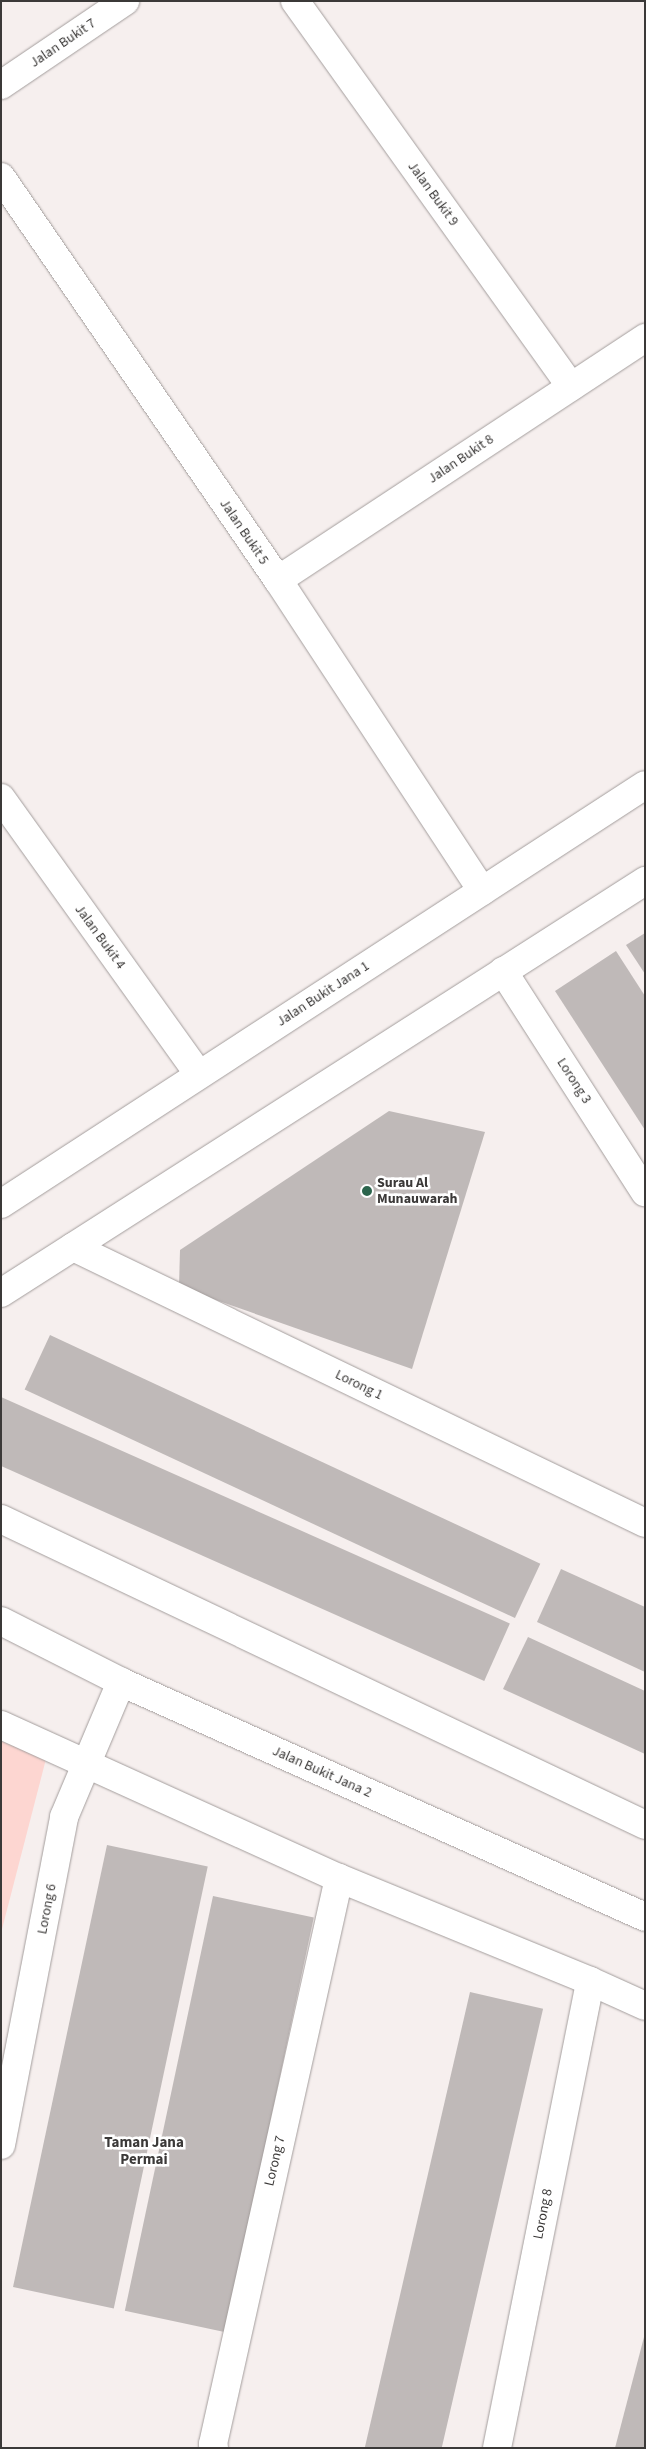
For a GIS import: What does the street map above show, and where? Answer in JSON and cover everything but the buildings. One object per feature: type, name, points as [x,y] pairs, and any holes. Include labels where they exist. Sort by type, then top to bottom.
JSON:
[{"type":"street","name":"Jalan Bukit 7","points":[[1,85],[125,1]]},
{"type":"street","name":"Jalan Bukit 9","points":[[295,1],[570,386]]},
{"type":"street","name":"Jalan Bukit 5","points":[[1,177],[278,580],[482,891]]},
{"type":"street","name":"Jalan Bukit 8","points":[[278,580],[645,338]]},
{"type":"street","name":"Jalan Bukit Jana 1","points":[[1,1204],[645,785]]},
{"type":"street","name":"Jalan Bukit 4","points":[[1,798],[199,1075]]},
{"type":"street","points":[[1,1293],[645,881]]},
{"type":"street","name":"Lorong 3","points":[[502,971],[645,1192]]},
{"type":"street","name":"Lorong 1","points":[[73,1247],[645,1523]]},
{"type":"street","points":[[1,1519],[645,1825]]},
{"type":"street","name":"Jalan Bukit Jana 2","points":[[1,1621],[121,1682],[645,1917]]},
{"type":"street","name":"Lorong 6","points":[[1,2144],[64,1816],[121,1682]]},
{"type":"street","points":[[1,1725],[339,1878],[590,1981],[645,2006]]},
{"type":"street","name":"Lorong 7","points":[[213,2446],[339,1878]]},
{"type":"street","name":"Lorong 8","points":[[497,2448],[590,1981]]},
{"type":"shaded area","points":[[1,1741],[46,1759],[1,1933]]},
{"type":"place","name":"Surau Al Munauwarah","points":[[367,1191]]},
{"type":"district","name":"Taman Jana Permai","points":[[144,2150]]}]
